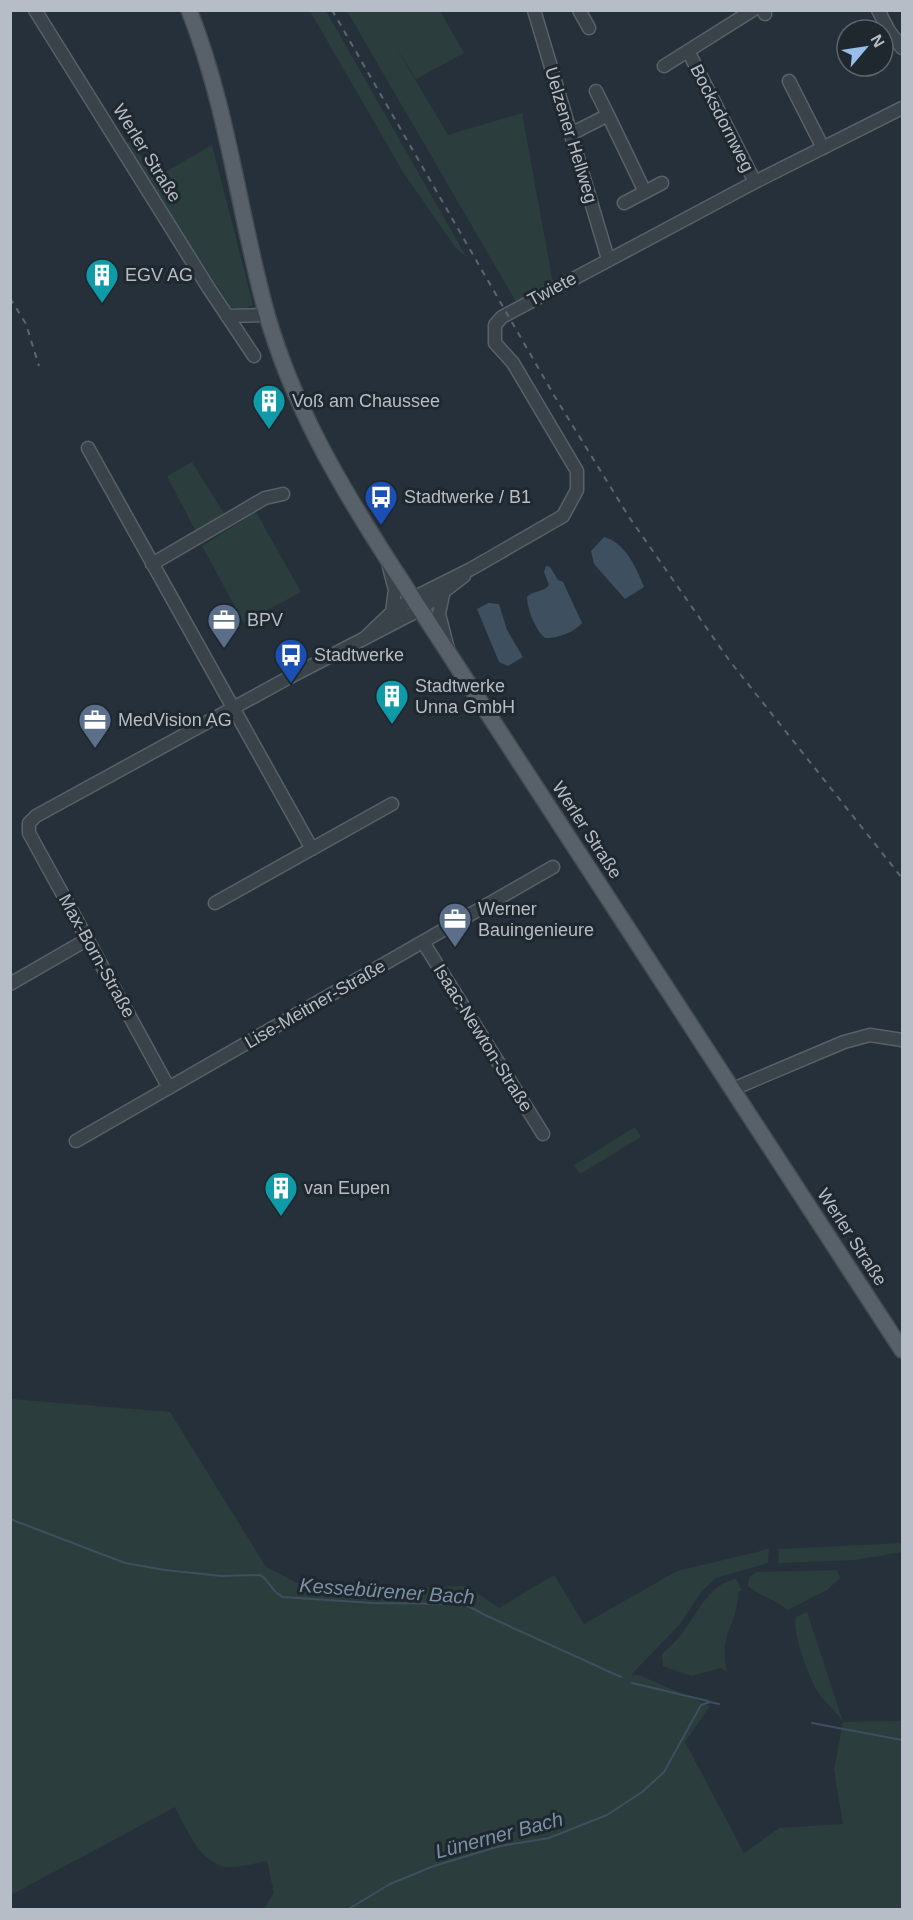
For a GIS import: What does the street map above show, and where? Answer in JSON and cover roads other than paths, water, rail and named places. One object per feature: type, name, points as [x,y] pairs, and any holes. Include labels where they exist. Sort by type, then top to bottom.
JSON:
[{"type":"main road","name":"Werler Straße","points":[[189,10],[217,100],[267,315],[307,422],[336,478],[903,1350]]},
{"type":"street","name":"Werler Straße","points":[[35,10],[254,356]]},
{"type":"street","name":"Uelzener Hellweg","points":[[534,10],[609,259]]},
{"type":"street","points":[[579,10],[589,28]]},
{"type":"street","points":[[878,10],[889,31],[903,48]]},
{"type":"street","points":[[664,66],[760,12]]},
{"type":"street","name":"Bocksdornweg","points":[[689,53],[755,182]]},
{"type":"street","points":[[789,81],[823,148]]},
{"type":"street","points":[[596,91],[645,192]]},
{"type":"street","name":"Twiete","points":[[417,604],[471,569],[563,516],[577,490],[577,471],[572,462],[513,363],[495,343],[495,326],[502,317],[755,182],[903,108]]},
{"type":"street","points":[[571,134],[608,115]]},
{"type":"street","points":[[624,203],[662,183]]},
{"type":"street","points":[[227,316],[267,315]]},
{"type":"street","points":[[88,448],[312,849]]},
{"type":"street","points":[[152,564],[266,498],[283,494]]},
{"type":"street","points":[[388,560],[395,590],[392,612]]},
{"type":"street","name":"Twiete","points":[[417,604],[443,594],[471,569]]},
{"type":"street","points":[[443,594],[439,614],[449,653]]},
{"type":"street","points":[[232,709],[366,637],[417,604]]},
{"type":"street","points":[[366,637],[392,612],[417,604]]},
{"type":"street","name":"Max-Born-Straße","points":[[169,1088],[29,833],[29,823],[36,816],[232,709]]},
{"type":"street","points":[[215,903],[392,804]]},
{"type":"street","name":"Lise-Meitner-Straße","points":[[76,1141],[553,867]]},
{"type":"street","points":[[10,984],[88,939]]},
{"type":"street","name":"Isaac-Newton-Straße","points":[[423,942],[543,1134]]},
{"type":"street","points":[[733,1089],[844,1042],[870,1035],[903,1040]]},
{"type":"water","points":[[604,537],[624,550],[644,587],[625,599],[594,564],[591,551]]},
{"type":"water","points":[[546,566],[550,567],[558,580],[563,582],[582,623],[570,632],[549,638],[545,638],[535,625],[527,597],[549,585],[544,572]]},
{"type":"water","points":[[488,603],[499,604],[507,630],[523,657],[508,666],[499,662],[477,609]]},
{"type":"waterway","name":"Kessebürener Bach","points":[[10,1519],[125,1563],[221,1576],[260,1575],[283,1597],[372,1603],[464,1604],[621,1677]]},
{"type":"waterway","name":"Kessebürener Bach","points":[[632,1683],[708,1701]]},
{"type":"waterway","name":"Lünerner Bach","points":[[347,1910],[390,1884],[434,1866],[500,1846],[549,1838],[607,1815],[642,1792],[664,1772],[701,1705],[710,1702],[719,1704]]},
{"type":"waterway","name":"Lünerner Bach","points":[[812,1723],[902,1740]]},
{"type":"railway","points":[[332,10],[555,397],[629,517],[729,660],[902,878]]},
{"type":"railway","points":[[10,298],[26,324],[39,366]]},
{"type":"place","name":"EGV AG","points":[[102,304]]},
{"type":"place","name":"Voß am Chaussee","points":[[269,430]]},
{"type":"place","name":"Stadtwerke / B1","points":[[381,526]]},
{"type":"place","name":"BPV","points":[[224,649]]},
{"type":"place","name":"Stadtwerke","points":[[291,684]]},
{"type":"place","name":"Stadtwerke Unna GmbH","points":[[392,725]]},
{"type":"place","name":"MedVision AG","points":[[95,749]]},
{"type":"place","name":"Werner Bauingenieure","points":[[455,948]]},
{"type":"place","name":"van Eupen","points":[[281,1217]]}]
